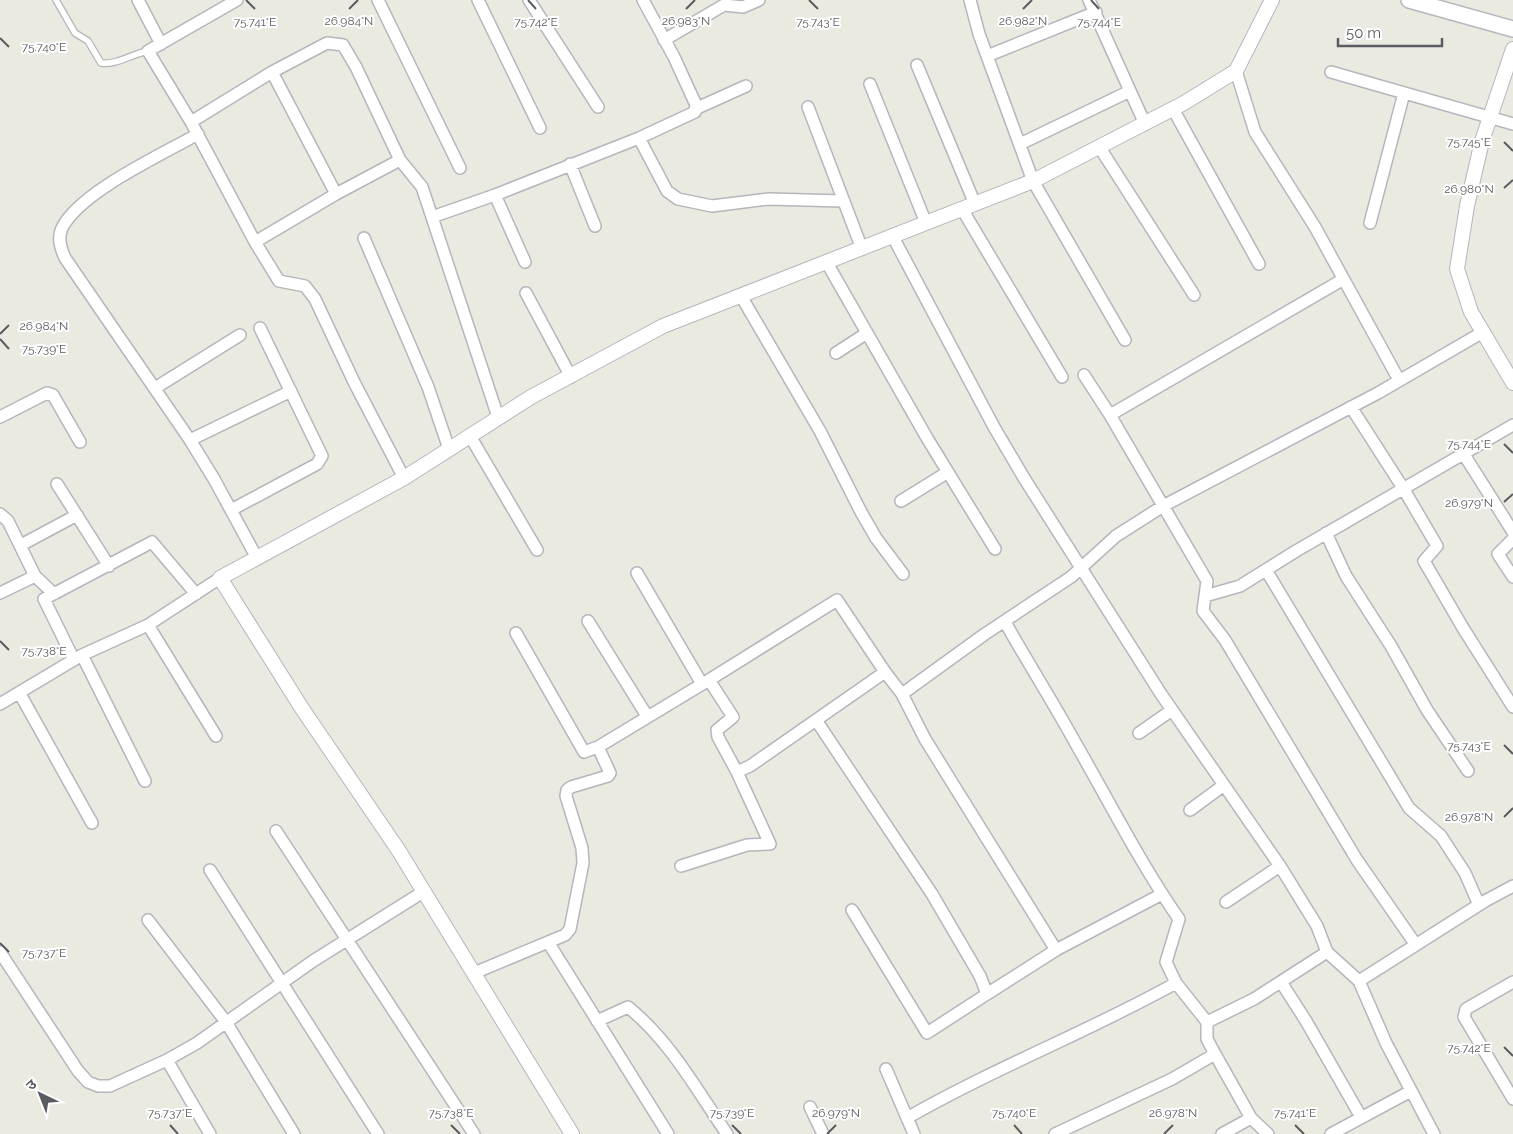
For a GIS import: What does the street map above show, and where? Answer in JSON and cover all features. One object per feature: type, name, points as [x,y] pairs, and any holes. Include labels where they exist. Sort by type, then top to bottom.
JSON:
[{"type":"main road","points":[[1409,0],[1513,29]]},
{"type":"street","points":[[138,0],[161,44]]},
{"type":"street","points":[[237,0],[148,51],[198,134],[255,242],[278,281],[304,286],[315,299],[354,382],[404,478]]},
{"type":"street","points":[[378,0],[460,168]]},
{"type":"street","points":[[478,0],[540,128]]},
{"type":"street","points":[[530,0],[598,107]]},
{"type":"street","points":[[643,0],[696,104],[695,109]]},
{"type":"street","points":[[664,40],[724,5],[743,7],[759,0]]},
{"type":"street","points":[[970,0],[987,56],[1033,181],[1126,340]]},
{"type":"street","points":[[1089,0],[1145,124]]},
{"type":"street","points":[[0,704],[20,694],[78,658],[148,625],[220,578],[404,478],[531,397],[663,326],[862,250],[1033,181],[1173,109],[1236,71],[1272,0]]},
{"type":"street","points":[[987,56],[1096,12]]},
{"type":"street","points":[[190,122],[272,72],[327,43],[343,45],[356,67],[400,160],[422,187],[498,418]]},
{"type":"street","points":[[1513,49],[1482,141],[1467,206],[1457,269],[1471,312],[1513,383]]},
{"type":"street","points":[[917,64],[968,207],[1062,377]]},
{"type":"street","points":[[1236,71],[1255,132],[1315,227],[1342,280],[1399,380]]},
{"type":"street","points":[[272,72],[336,194]]},
{"type":"street","points":[[1331,72],[1513,124]]},
{"type":"street","points":[[870,84],[926,224]]},
{"type":"street","points":[[432,217],[494,195],[639,138],[689,116],[695,109],[746,86]]},
{"type":"street","points":[[1020,144],[1130,91]]},
{"type":"street","points":[[1370,223],[1404,93]]},
{"type":"street","points":[[808,107],[862,250]]},
{"type":"street","points":[[1173,109],[1258,264]]},
{"type":"street","points":[[198,134],[101,190],[70,217],[60,230],[60,244],[65,258],[190,440],[257,558]]},
{"type":"street","points":[[639,138],[667,191],[678,199],[712,206],[768,199],[844,201]]},
{"type":"street","points":[[1100,148],[1194,295]]},
{"type":"street","points":[[255,242],[336,194],[400,160]]},
{"type":"street","points":[[570,164],[595,226]]},
{"type":"street","points":[[494,195],[525,262]]},
{"type":"street","points":[[893,236],[994,427],[1081,568],[1172,710],[1280,866],[1318,926],[1327,952],[1359,981],[1386,1043],[1434,1134]]},
{"type":"street","points":[[364,238],[428,387],[449,449]]},
{"type":"street","points":[[827,263],[948,472],[995,549]]},
{"type":"street","points":[[1110,415],[1342,280]]},
{"type":"street","points":[[526,293],[571,376]]},
{"type":"street","points":[[741,296],[820,431],[865,518],[903,574]]},
{"type":"street","points":[[231,510],[322,460],[320,451],[260,328]]},
{"type":"street","points":[[902,694],[1081,568],[1116,536],[1163,506],[1350,407],[1483,332]]},
{"type":"street","points":[[836,353],[867,334]]},
{"type":"street","points":[[155,388],[240,335]]},
{"type":"street","points":[[1084,375],[1110,415],[1207,581],[1203,611],[1225,640],[1357,860],[1416,945]]},
{"type":"street","points":[[190,440],[290,391]]},
{"type":"street","points":[[0,417],[47,393],[53,395],[80,442]]},
{"type":"street","points":[[1350,407],[1403,488],[1437,546],[1424,560],[1435,581],[1513,706]]},
{"type":"street","points":[[1205,596],[1240,586],[1326,533],[1513,425]]},
{"type":"street","points":[[470,436],[537,550]]},
{"type":"street","points":[[1463,453],[1513,532]]},
{"type":"street","points":[[901,501],[948,472]]},
{"type":"street","points":[[57,484],[109,566]]},
{"type":"street","points":[[0,514],[5,516],[36,576],[54,594]]},
{"type":"street","points":[[21,545],[77,515]]},
{"type":"street","points":[[1326,533],[1346,576],[1391,646],[1427,710],[1468,771]]},
{"type":"street","points":[[1513,540],[1498,554],[1513,577]]},
{"type":"street","points":[[145,781],[44,599],[152,542],[196,594]]},
{"type":"street","points":[[1266,570],[1409,808],[1441,836],[1465,873],[1478,905]]},
{"type":"street","points":[[637,573],[705,682],[734,717],[716,734],[737,772],[770,844],[747,846],[681,866]]},
{"type":"street","points":[[0,593],[36,576]]},
{"type":"street","points":[[220,578],[301,707],[399,851],[572,1134]]},
{"type":"street","points":[[516,633],[584,752],[598,747],[837,600],[902,694],[925,739],[1056,950]]},
{"type":"street","points":[[588,621],[647,716]]},
{"type":"street","points":[[1004,622],[1162,894],[1179,918],[1166,962],[1176,983],[1206,1022],[1206,1039],[1251,1118],[1268,1134]]},
{"type":"street","points":[[148,625],[216,736]]},
{"type":"street","points":[[737,772],[750,766],[885,672]]},
{"type":"street","points":[[20,694],[92,823]]},
{"type":"street","points":[[1139,733],[1172,710]]},
{"type":"street","points":[[816,720],[932,894],[980,976],[987,994]]},
{"type":"street","points":[[474,973],[565,935],[570,929],[583,863],[582,848],[566,796],[566,790],[571,786],[608,776],[610,770],[598,747]]},
{"type":"street","points":[[1190,810],[1224,785]]},
{"type":"street","points":[[276,831],[474,1134]]},
{"type":"street","points":[[1226,902],[1280,866]]},
{"type":"street","points":[[210,870],[378,1134]]},
{"type":"street","points":[[1359,981],[1478,905],[1513,886]]},
{"type":"street","points":[[0,952],[78,1071],[88,1082],[98,1086],[110,1086],[167,1060],[226,1022],[313,961],[423,892]]},
{"type":"street","points":[[852,910],[928,1033],[1056,950],[1162,894]]},
{"type":"street","points":[[148,920],[226,1022],[294,1134]]},
{"type":"street","points":[[548,942],[668,1134]]},
{"type":"street","points":[[1206,1022],[1281,982],[1327,952]]},
{"type":"street","points":[[1281,982],[1306,1021],[1361,1117]]},
{"type":"street","points":[[1513,982],[1466,1009],[1464,1013],[1513,1099]]},
{"type":"street","points":[[907,1118],[958,1089],[1133,1006],[1176,983]]},
{"type":"street","points":[[597,1021],[628,1007],[651,1025],[679,1061],[727,1134]]},
{"type":"street","points":[[1055,1134],[1172,1079],[1215,1054]]},
{"type":"street","points":[[167,1060],[210,1134]]},
{"type":"street","points":[[886,1069],[914,1134]]},
{"type":"street","points":[[1331,1134],[1411,1091]]},
{"type":"street","points":[[810,1106],[823,1134]]},
{"type":"street","points":[[1222,1134],[1251,1118]]},
{"type":"lane","points":[[56,0],[75,33],[88,41],[101,63],[110,64],[148,51]]}]
